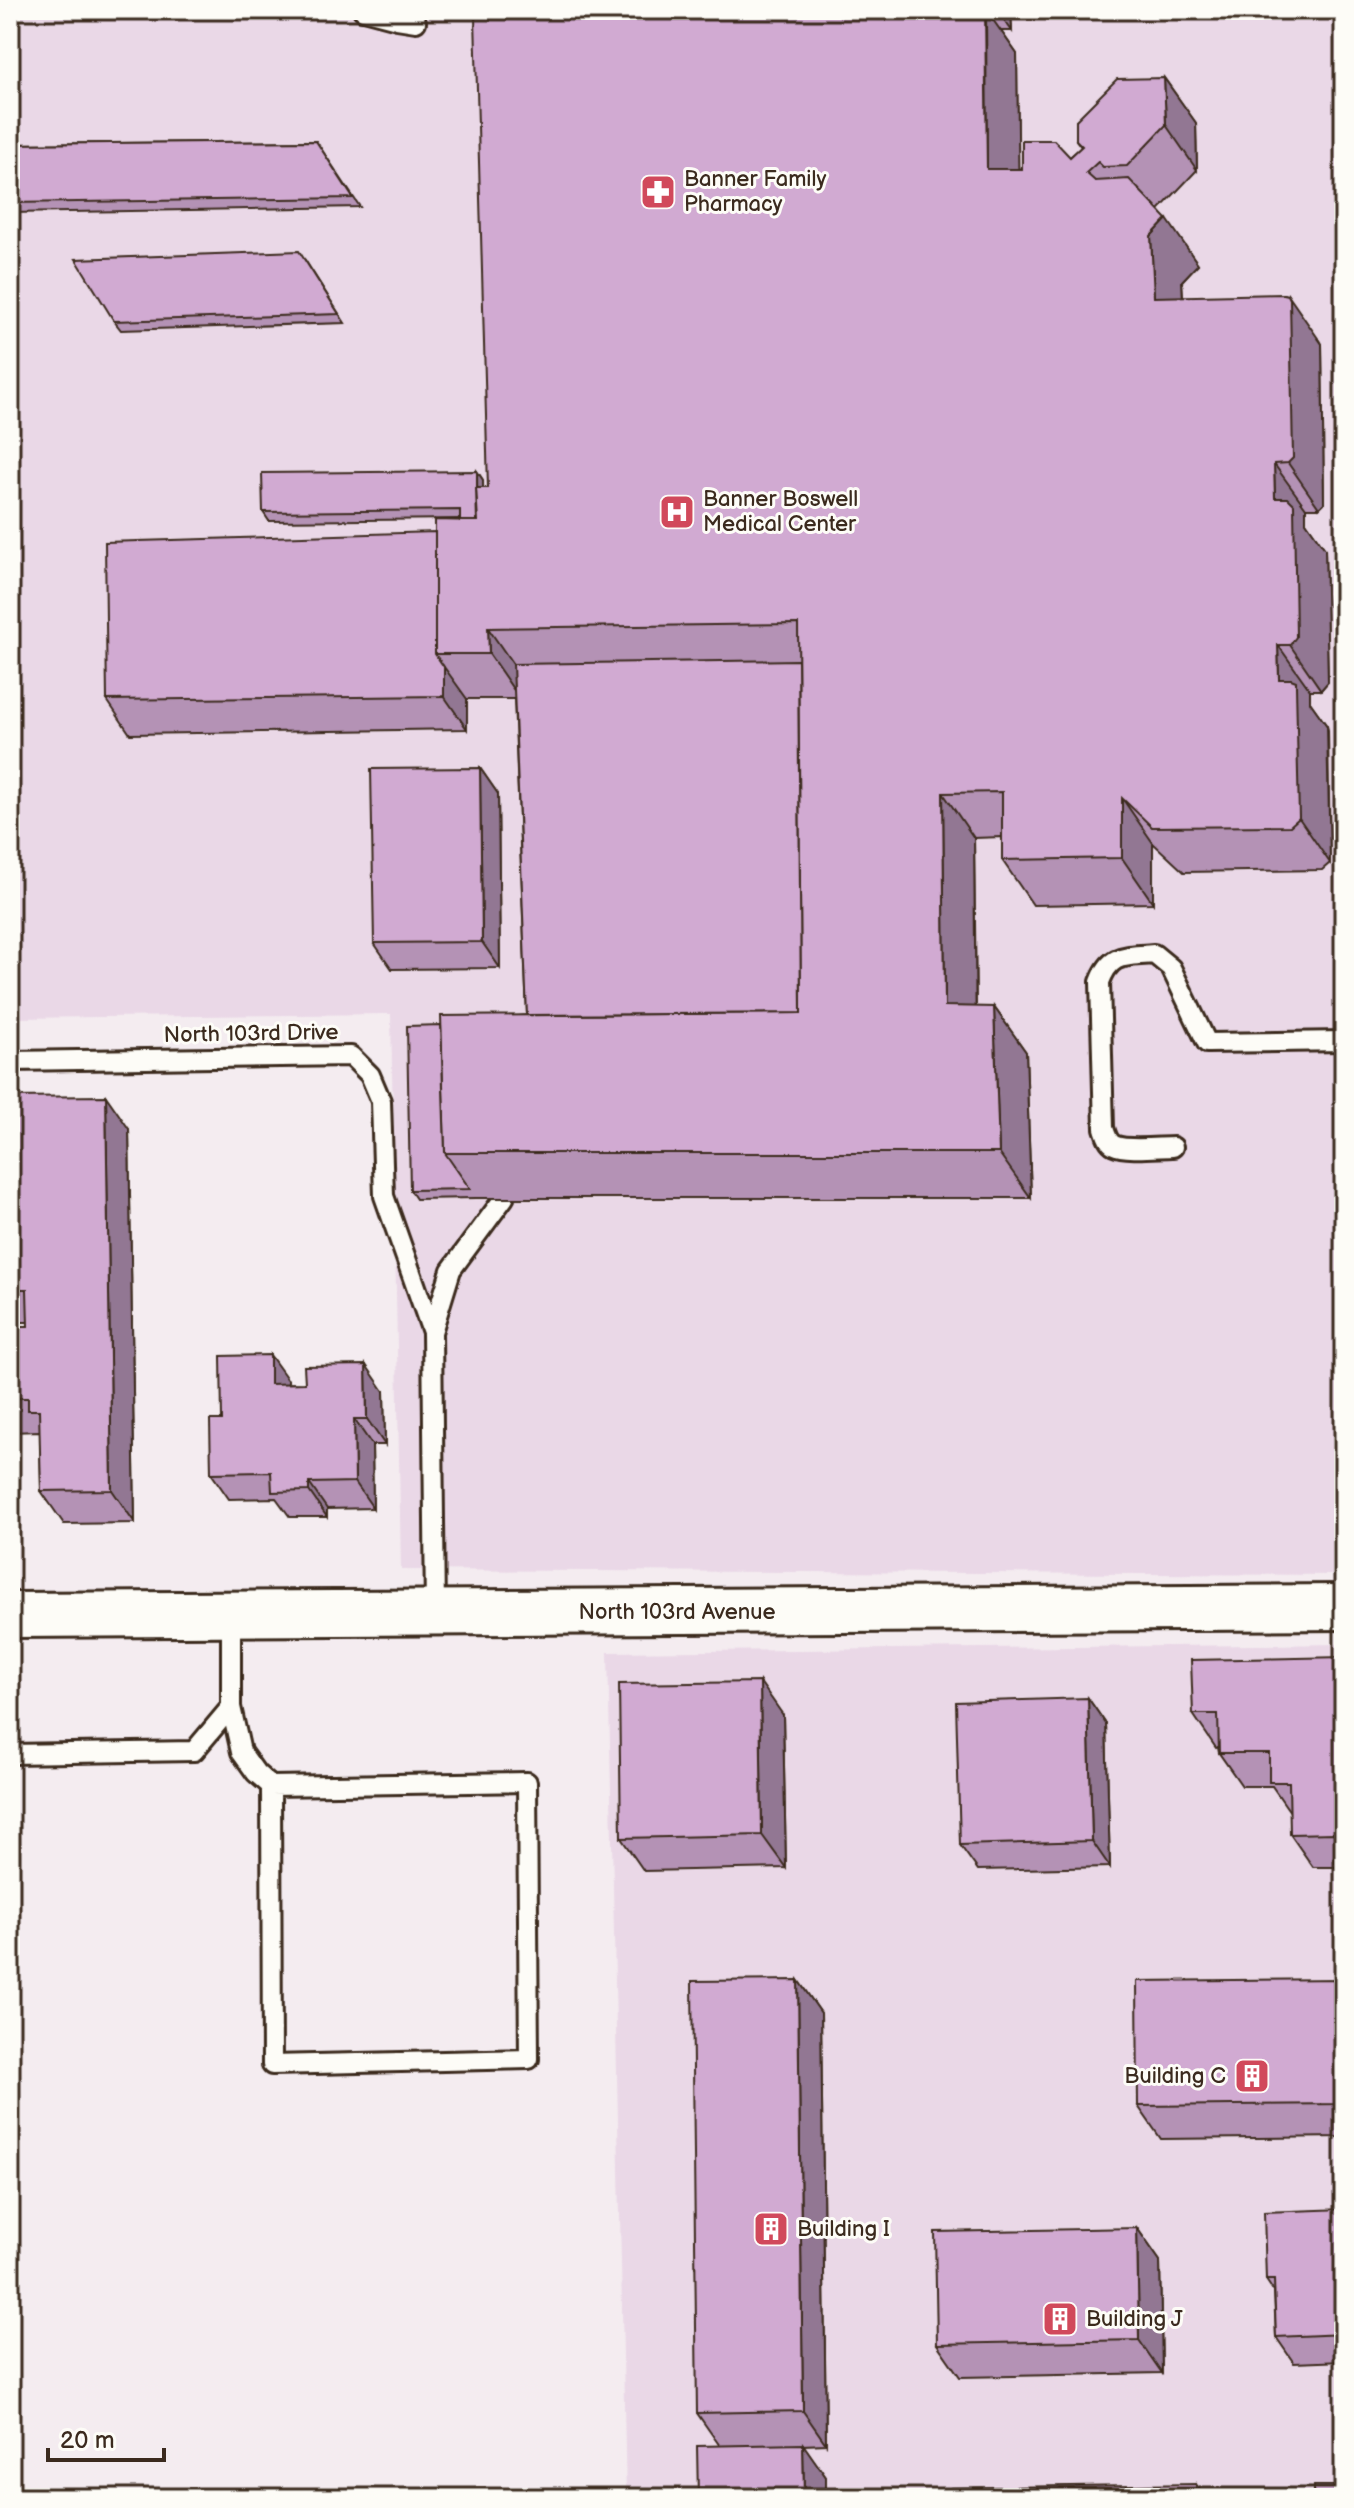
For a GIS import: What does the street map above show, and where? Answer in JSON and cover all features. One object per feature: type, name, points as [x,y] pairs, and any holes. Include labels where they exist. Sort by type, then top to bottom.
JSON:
[{"type":"street","name":"North 103rd Avenue","points":[[10,1615],[1344,1607]]},
{"type":"lane","points":[[363,10],[416,22]]},
{"type":"lane","points":[[1173,1147],[1126,1147],[1113,1145],[1107,1138],[1104,1128],[1100,982],[1106,965],[1119,957],[1154,954],[1171,968],[1207,1043],[1344,1041]]},
{"type":"lane","name":"North 103rd Drive","points":[[10,1061],[351,1056],[370,1075],[381,1101],[384,1196],[432,1332],[435,1613]]},
{"type":"lane","points":[[432,1332],[451,1270],[504,1198]]},
{"type":"lane","points":[[231,1614],[231,1707],[241,1752],[256,1773],[271,1786],[527,1782],[529,2059],[272,2065],[271,1786]]},
{"type":"lane","points":[[10,1754],[194,1751],[231,1707]]},
{"type":"shaded area","name":"Banner Boswell Medical Center","points":[[10,10],[1344,10],[1344,1575],[401,1570],[391,1014],[10,1018]]},
{"type":"shaded area","points":[[1344,1644],[1344,2498],[626,2498],[608,1652]]},
{"type":"building","name":"Banner Boswell Medical Center","points":[[666,10],[985,10],[987,169],[1022,169],[1022,140],[1054,140],[1070,157],[1082,146],[1076,140],[1076,120],[1117,79],[1164,78],[1166,125],[1127,166],[1103,167],[1098,162],[1086,173],[1095,181],[1129,179],[1167,219],[1151,236],[1154,297],[1284,294],[1290,299],[1293,458],[1288,463],[1274,464],[1275,498],[1288,498],[1294,504],[1296,637],[1290,645],[1278,645],[1279,679],[1296,681],[1299,818],[1290,826],[1152,827],[1122,798],[1122,858],[1002,860],[1002,792],[943,793],[945,1006],[994,1007],[999,1153],[445,1153],[441,1016],[801,1013],[798,624],[488,628],[489,654],[435,654],[435,520],[478,521],[476,488],[488,488],[475,17],[667,14]]},
{"type":"building","points":[[316,141],[353,198],[10,203],[10,144]]},
{"type":"building","points":[[299,251],[339,314],[114,321],[76,259]]},
{"type":"building","points":[[477,471],[477,521],[460,521],[460,510],[263,512],[262,473]]},
{"type":"building","points":[[435,532],[435,654],[444,667],[444,696],[107,700],[105,542]]},
{"type":"building","points":[[798,660],[801,1013],[527,1015],[513,664]]},
{"type":"building","points":[[480,768],[482,942],[374,943],[371,769]]},
{"type":"building","points":[[441,1025],[445,1153],[470,1189],[410,1190],[407,1026]]},
{"type":"building","points":[[106,1096],[112,1490],[41,1491],[39,1410],[28,1410],[28,1398],[10,1398],[10,1326],[28,1326],[27,1289],[10,1289],[10,1097]]},
{"type":"building","points":[[270,1355],[270,1384],[305,1383],[304,1366],[366,1365],[367,1419],[354,1419],[355,1482],[309,1483],[309,1491],[272,1492],[271,1472],[211,1473],[210,1420],[222,1420],[221,1356]]},
{"type":"building","points":[[1344,1657],[1344,1862],[1335,1863],[1335,1833],[1290,1834],[1289,1782],[1269,1782],[1269,1753],[1219,1753],[1218,1714],[1193,1714],[1191,1660]]},
{"type":"building","points":[[760,1682],[762,1835],[621,1838],[619,1684]]},
{"type":"building","points":[[1088,1698],[1092,1841],[960,1845],[956,1702]]},
{"type":"building","name":"Building C","points":[[1344,1979],[1344,2104],[1138,2106],[1137,1981]]},
{"type":"building","name":"Building I","points":[[798,1980],[803,2411],[697,2413],[692,1981]]},
{"type":"building","points":[[1344,2209],[1344,2334],[1276,2337],[1274,2280],[1266,2280],[1264,2212]]},
{"type":"building","name":"Building J","points":[[1137,2228],[1139,2340],[937,2344],[935,2232]]},
{"type":"building","points":[[803,2444],[804,2498],[698,2498],[697,2446]]},
{"type":"building","points":[[1196,2484],[1196,2498],[951,2498],[951,2488]]},
{"type":"building","points":[[1314,2486],[1344,2486],[1344,2498],[1314,2498]]},
{"type":"place","name":"Banner Family Pharmacy","points":[[658,192]]},
{"type":"place","name":"Banner Boswell Medical Center","points":[[677,512]]},
{"type":"place","name":"Building C","points":[[1252,2076]]},
{"type":"place","name":"Building I","points":[[771,2229]]},
{"type":"place","name":"Building J","points":[[1060,2319]]}]
